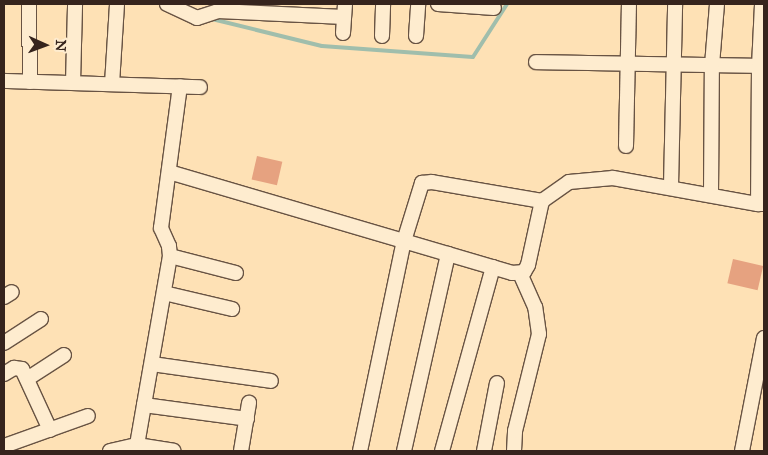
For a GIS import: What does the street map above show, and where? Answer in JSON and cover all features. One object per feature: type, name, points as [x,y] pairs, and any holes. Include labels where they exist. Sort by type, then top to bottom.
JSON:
[{"type":"street","points":[[29,4],[30,82]]},
{"type":"street","points":[[72,83],[75,4]]},
{"type":"street","points":[[112,84],[117,4]]},
{"type":"street","points":[[167,4],[193,18],[212,8],[344,10],[343,33]]},
{"type":"street","points":[[382,36],[383,4]]},
{"type":"street","points":[[416,36],[418,4]]},
{"type":"street","points":[[438,4],[494,8]]},
{"type":"street","points":[[626,146],[626,64],[629,4]]},
{"type":"street","points":[[672,186],[672,65],[675,4]]},
{"type":"street","points":[[711,194],[712,66],[717,4]]},
{"type":"street","points":[[520,274],[524,272],[530,260],[542,201],[558,187],[586,179],[614,178],[672,186],[761,204],[759,66],[762,4]]},
{"type":"street","points":[[536,62],[759,66]]},
{"type":"street","points":[[4,81],[200,88]]},
{"type":"street","points":[[137,445],[170,256],[170,246],[161,228],[180,86]]},
{"type":"street","points":[[169,172],[520,274]]},
{"type":"street","points":[[360,451],[404,241],[420,187],[427,182],[542,201]]},
{"type":"street","points":[[404,451],[448,254]]},
{"type":"street","points":[[170,256],[236,273]]},
{"type":"street","points":[[442,451],[493,267]]},
{"type":"street","points":[[514,451],[515,431],[538,334],[535,307],[520,274]]},
{"type":"street","points":[[164,292],[232,309]]},
{"type":"street","points":[[4,343],[41,319]]},
{"type":"street","points":[[742,451],[763,355],[764,338]]},
{"type":"street","points":[[27,379],[64,355]]},
{"type":"street","points":[[152,364],[271,381]]},
{"type":"street","points":[[5,369],[19,367],[27,379],[50,430]]},
{"type":"street","points":[[484,451],[497,382]]},
{"type":"street","points":[[242,451],[249,403]]},
{"type":"street","points":[[144,405],[247,419]]},
{"type":"street","points":[[4,446],[88,416]]},
{"type":"street","points":[[110,451],[137,445],[174,451]]},
{"type":"building","points":[[257,156],[282,162],[277,185],[252,179]]},
{"type":"building","points":[[733,259],[763,266],[758,290],[727,283]]},
{"type":"waterway","points":[[212,19],[322,46],[473,57],[507,4]]}]
